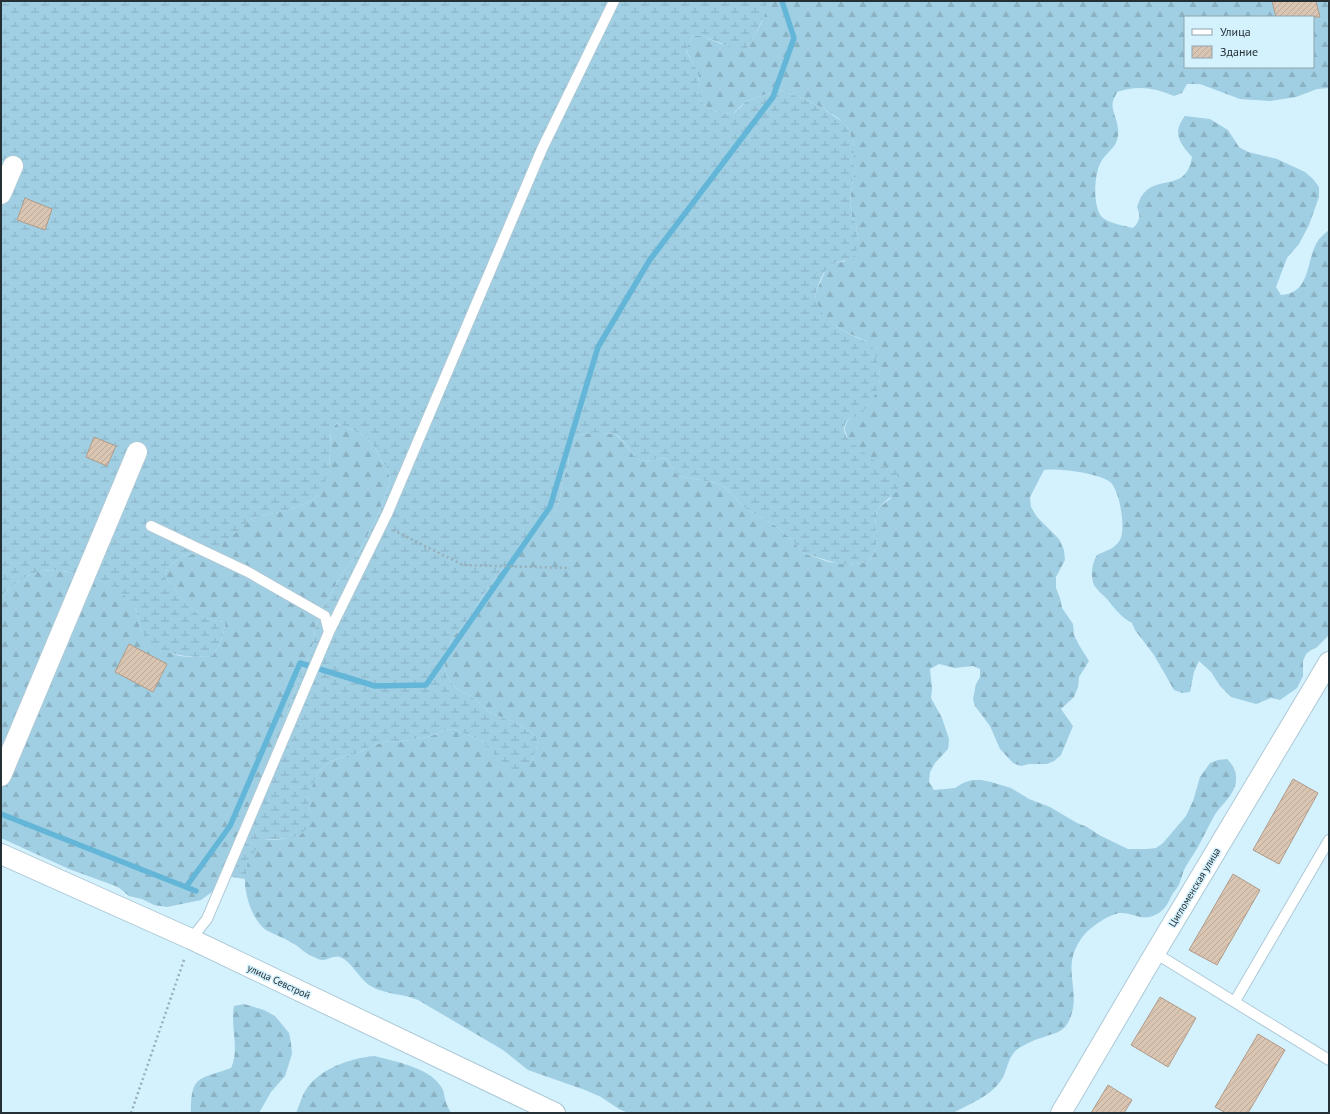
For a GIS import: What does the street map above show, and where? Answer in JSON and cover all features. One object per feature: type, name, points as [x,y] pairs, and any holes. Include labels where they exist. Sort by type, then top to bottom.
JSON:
[{"type":"street","points":[[1,194],[13,166]]},
{"type":"street","points":[[1,776],[137,452]]},
{"type":"street","name":"Цигломенская улица","points":[[1061,1113],[1329,662]]},
{"type":"street","name":"улица Севстрой","points":[[1,854],[191,940],[555,1113]]},
{"type":"lane","points":[[191,940],[207,919],[328,632],[382,524],[542,149],[614,1]]},
{"type":"lane","points":[[152,526],[248,572],[325,616],[328,632]]},
{"type":"lane","points":[[1235,1001],[1329,840]]},
{"type":"lane","points":[[1155,953],[1329,1060]]},
{"type":"path","points":[[382,524],[463,565],[570,568]]},
{"type":"path","points":[[131,1113],[191,940]]},
{"type":"green space","points":[[1,1],[766,1],[767,10],[748,47],[740,51],[703,36],[693,35],[686,51],[698,73],[698,89],[702,102],[710,109],[720,113],[733,114],[746,101],[779,90],[802,98],[821,107],[844,123],[848,128],[854,145],[854,171],[850,202],[852,217],[856,224],[858,239],[857,250],[853,258],[835,263],[827,268],[822,276],[815,295],[820,309],[827,319],[837,327],[866,342],[872,347],[879,369],[880,382],[874,396],[863,412],[847,421],[844,430],[848,438],[870,457],[883,465],[896,470],[900,484],[897,491],[877,509],[875,525],[877,540],[873,555],[868,562],[849,565],[839,564],[803,553],[792,540],[776,526],[746,509],[725,487],[716,483],[678,476],[666,458],[645,461],[636,459],[623,441],[614,434],[583,434],[570,442],[568,451],[568,466],[563,481],[560,500],[554,515],[545,519],[535,533],[523,544],[486,590],[471,616],[452,638],[444,662],[447,677],[456,688],[470,695],[490,713],[517,723],[537,737],[538,745],[532,760],[526,768],[517,770],[507,768],[481,740],[453,729],[444,730],[427,737],[399,742],[389,741],[373,745],[358,753],[331,761],[318,772],[308,797],[310,804],[309,821],[306,829],[300,835],[291,838],[263,840],[248,860],[245,879],[225,876],[283,729],[292,697],[313,644],[315,629],[320,613],[341,575],[361,549],[379,512],[390,483],[389,475],[386,466],[381,461],[375,448],[365,436],[337,423],[331,430],[329,469],[323,488],[317,496],[295,508],[253,518],[231,537],[215,548],[182,556],[167,568],[165,577],[188,606],[206,618],[225,622],[221,640],[212,656],[183,656],[173,654],[154,645],[141,631],[136,609],[132,603],[114,588],[90,577],[65,572],[37,572],[20,580],[1,596]]},
{"type":"green space","points":[[766,1],[1329,1],[1329,88],[1317,89],[1296,97],[1270,101],[1240,99],[1200,84],[1187,84],[1182,93],[1174,96],[1146,88],[1117,92],[1113,101],[1113,109],[1118,129],[1117,140],[1099,167],[1095,191],[1097,207],[1103,218],[1113,223],[1133,228],[1138,221],[1139,213],[1137,207],[1144,193],[1157,185],[1178,179],[1184,175],[1189,168],[1192,157],[1181,142],[1178,132],[1181,122],[1185,116],[1210,119],[1228,130],[1239,147],[1248,152],[1277,159],[1305,172],[1319,187],[1319,197],[1309,225],[1299,244],[1287,258],[1276,287],[1281,295],[1290,293],[1297,289],[1306,276],[1316,244],[1329,230],[1329,635],[1316,648],[1306,654],[1303,661],[1303,676],[1297,688],[1280,700],[1271,698],[1256,704],[1231,697],[1220,686],[1211,672],[1199,661],[1194,672],[1190,692],[1182,693],[1174,690],[1154,655],[1135,630],[1132,623],[1118,612],[1094,585],[1092,569],[1097,555],[1115,546],[1122,535],[1121,510],[1114,486],[1105,479],[1097,476],[1068,471],[1044,470],[1030,497],[1031,507],[1037,517],[1059,539],[1064,550],[1065,560],[1056,577],[1056,588],[1062,608],[1073,624],[1074,635],[1089,661],[1079,677],[1078,687],[1074,697],[1061,709],[1073,726],[1061,755],[1054,761],[1047,764],[1029,764],[1021,766],[1013,763],[1000,749],[990,726],[975,706],[973,699],[976,684],[980,677],[980,669],[973,666],[955,668],[939,664],[930,669],[932,688],[931,698],[942,718],[949,739],[948,749],[935,763],[930,772],[929,782],[934,790],[955,788],[972,780],[991,782],[1011,788],[1029,799],[1050,807],[1101,836],[1128,849],[1147,849],[1156,848],[1163,843],[1186,816],[1193,801],[1200,777],[1210,763],[1227,759],[1235,771],[1236,782],[1233,791],[1216,814],[1185,868],[1177,889],[1164,908],[1160,912],[1149,917],[1139,917],[1125,913],[1116,914],[1100,921],[1084,935],[1077,946],[1073,957],[1073,1005],[1071,1016],[1064,1028],[1060,1031],[1034,1040],[1015,1051],[1010,1059],[1003,1078],[990,1092],[953,1113],[628,1113],[601,1097],[585,1090],[528,1070],[503,1050],[418,1000],[381,991],[369,985],[344,959],[336,957],[323,960],[318,959],[291,942],[266,930],[255,917],[250,907],[245,887],[245,868],[248,860],[263,840],[282,839],[300,835],[309,813],[310,804],[308,797],[310,789],[318,772],[331,761],[358,753],[373,745],[389,741],[399,742],[427,737],[444,730],[453,729],[481,740],[488,747],[532,760],[538,745],[537,737],[517,723],[490,713],[470,695],[456,688],[447,677],[444,662],[452,638],[471,616],[486,590],[523,544],[535,533],[545,519],[554,515],[560,500],[563,481],[568,466],[569,445],[575,438],[583,434],[591,433],[614,434],[623,442],[636,459],[645,461],[666,458],[678,476],[716,483],[725,487],[746,509],[776,526],[792,540],[803,553],[829,562],[849,565],[868,562],[872,557],[876,549],[875,525],[877,509],[891,498],[879,464],[855,446],[846,434],[845,428],[848,420],[862,412],[871,401],[880,382],[880,374],[866,341],[847,332],[828,320],[819,310],[815,294],[827,267],[835,263],[845,261],[858,239],[856,224],[852,217],[850,202],[854,171],[854,145],[848,128],[838,118],[821,107],[802,98],[779,90],[746,101],[733,114],[720,113],[710,109],[702,102],[698,89],[698,73],[686,50],[693,35],[703,36],[721,44],[748,47],[765,13]]},
{"type":"green space","points":[[337,423],[365,436],[375,448],[381,461],[386,466],[390,483],[379,512],[361,549],[341,575],[320,613],[315,629],[313,644],[292,697],[283,729],[220,886],[201,900],[167,907],[154,905],[142,899],[129,896],[118,887],[69,869],[1,838],[1,596],[20,580],[37,572],[65,571],[90,577],[114,587],[132,602],[136,609],[141,631],[147,638],[157,645],[180,656],[212,656],[221,640],[225,622],[206,618],[188,606],[165,577],[167,568],[182,556],[198,553],[239,529],[253,518],[295,508],[317,496],[329,469],[331,430]]},
{"type":"green space","points":[[244,1004],[264,1010],[275,1016],[289,1033],[292,1054],[285,1076],[271,1092],[259,1113],[191,1113],[193,1091],[199,1080],[231,1068],[235,1053],[233,1021],[234,1006]]},
{"type":"green space","points":[[375,1056],[413,1067],[431,1076],[438,1082],[443,1090],[446,1103],[451,1113],[296,1113],[304,1093],[317,1077],[345,1062]]},
{"type":"building","points":[[1272,1],[1316,1],[1320,17],[1314,16],[1276,16]]},
{"type":"building","points":[[25,198],[52,209],[45,230],[17,220]]},
{"type":"building","points":[[94,437],[116,446],[107,466],[86,457]]},
{"type":"building","points":[[129,644],[167,664],[153,692],[115,672]]},
{"type":"building","points":[[1293,779],[1318,793],[1279,864],[1253,850]]},
{"type":"building","points":[[1233,874],[1260,890],[1217,965],[1189,950]]},
{"type":"building","points":[[1160,997],[1196,1018],[1168,1067],[1131,1045]]},
{"type":"building","points":[[1258,1034],[1285,1050],[1248,1113],[1226,1113],[1215,1107]]},
{"type":"building","points":[[1108,1085],[1132,1100],[1124,1113],[1091,1113]]},
{"type":"waterway","points":[[186,887],[230,826],[300,663],[375,686],[426,685],[550,507],[598,347],[649,261],[773,97],[794,38],[782,1]]},
{"type":"waterway","points":[[1,814],[196,891]]}]
